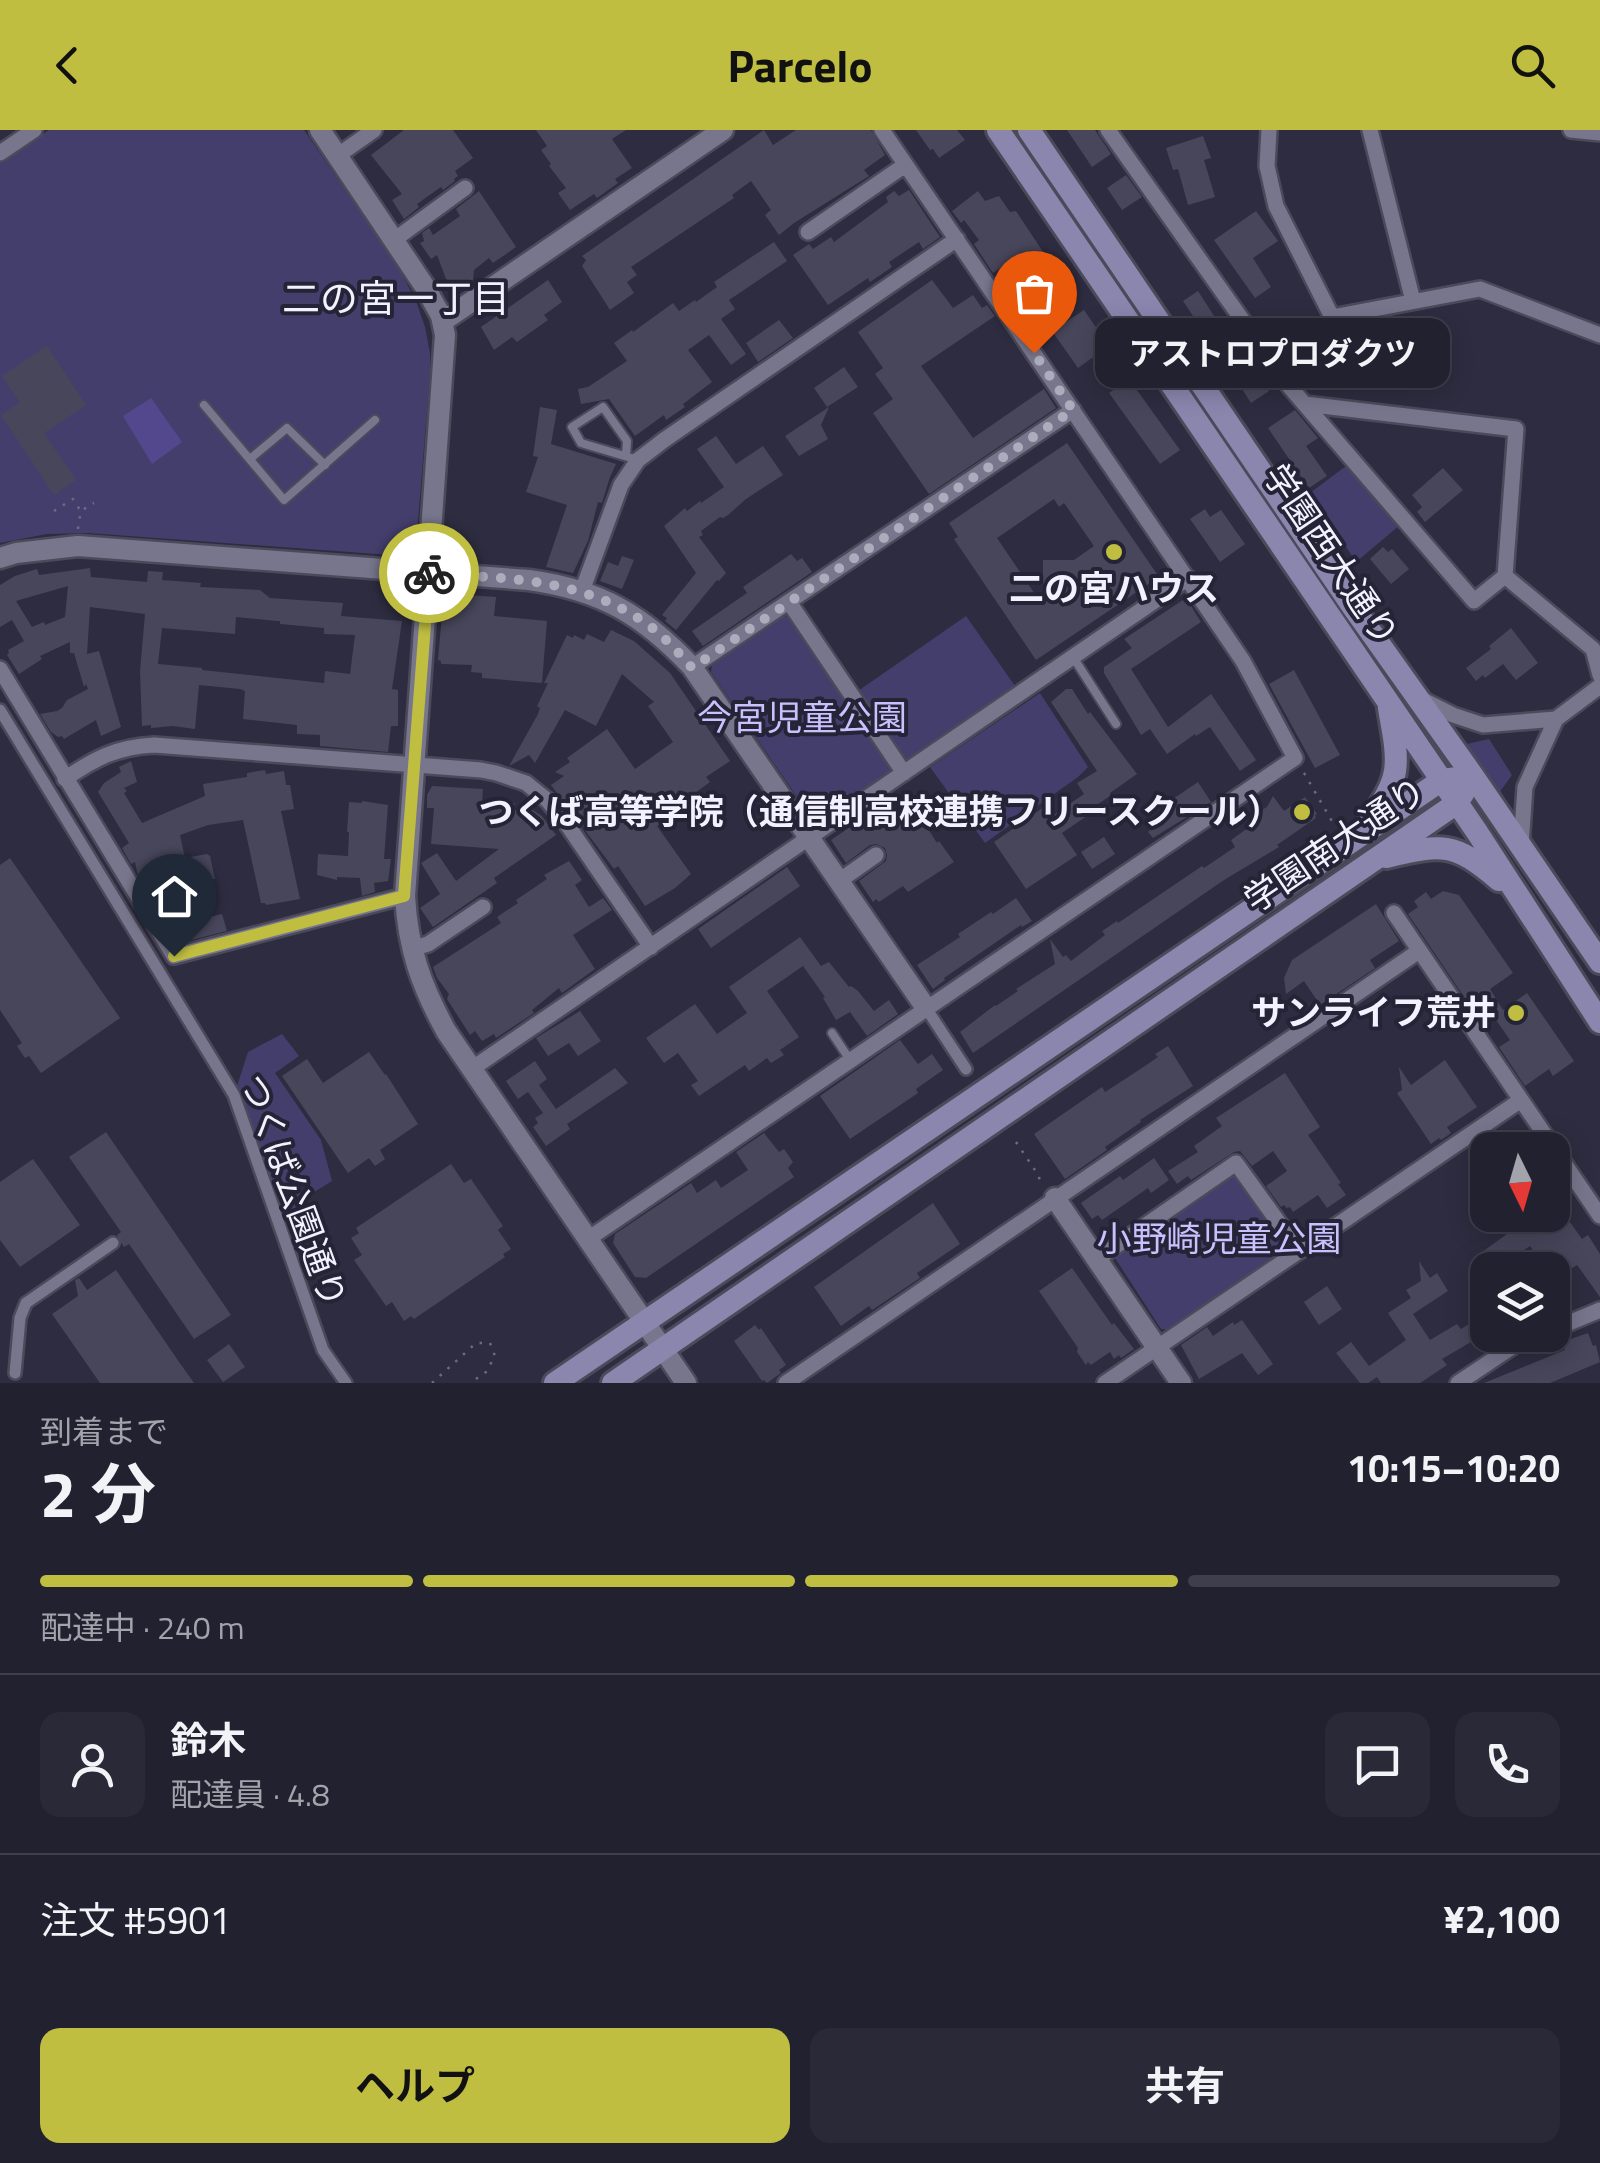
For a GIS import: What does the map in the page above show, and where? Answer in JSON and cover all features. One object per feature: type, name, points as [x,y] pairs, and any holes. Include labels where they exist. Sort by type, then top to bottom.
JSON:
[{"type":"main road","name":"学園西大通り","points":[[998,130],[1458,803],[1600,1022]]},
{"type":"main road","name":"学園西大通り","points":[[1029,130],[1600,962]]},
{"type":"main road","points":[[1361,835],[1395,774],[1388,700]]},
{"type":"main road","name":"学園南大通り","points":[[555,1383],[1442,780],[1473,776]]},
{"type":"main road","name":"学園南大通り","points":[[613,1383],[1458,803],[1473,776]]},
{"type":"main road","points":[[1376,859],[1447,848],[1472,858],[1517,894]]},
{"type":"street","points":[[0,153],[34,130]]},
{"type":"street","points":[[320,130],[432,298],[443,321],[446,347],[404,896],[411,950],[422,984],[446,1032],[686,1383]]},
{"type":"street","points":[[337,156],[374,130]]},
{"type":"street","points":[[443,321],[723,130]]},
{"type":"street","points":[[588,1238],[1295,758],[1244,662],[882,130]]},
{"type":"street","points":[[1108,130],[1289,386],[1474,601],[1505,576],[1516,429],[1305,404]]},
{"type":"street","points":[[1269,130],[1267,166],[1276,206],[1332,316],[1318,354],[1289,386]]},
{"type":"street","points":[[1370,130],[1413,301]]},
{"type":"street","points":[[1570,130],[1600,133]]},
{"type":"street","points":[[808,232],[906,165]]},
{"type":"street","points":[[394,240],[466,188]]},
{"type":"street","points":[[582,590],[632,458],[957,239]]},
{"type":"street","points":[[1332,316],[1480,288],[1600,335]]},
{"type":"street","points":[[692,668],[1073,410]]},
{"type":"street","points":[[0,558],[16,552],[78,546],[529,580],[582,590],[648,625],[692,668],[966,1069]]},
{"type":"street","points":[[1505,576],[1593,649],[1600,675]]},
{"type":"street","points":[[473,1068],[1188,578]]},
{"type":"street","points":[[789,602],[904,773]]},
{"type":"street","points":[[0,669],[174,956],[404,896]]},
{"type":"street","points":[[1521,846],[1524,787],[1556,719],[1600,686]]},
{"type":"street","points":[[1417,697],[1453,715],[1483,724],[1556,719]]},
{"type":"street","name":"つくば公園通り","points":[[0,710],[234,1095],[323,1350],[346,1383]]},
{"type":"street","points":[[65,779],[117,749],[154,745],[496,773],[526,783],[564,820],[651,946]]},
{"type":"street","points":[[839,880],[876,854]]},
{"type":"street","points":[[411,950],[428,944],[483,906]]},
{"type":"street","points":[[1394,912],[1600,1216]]},
{"type":"street","points":[[786,1383],[1048,1193],[1420,951]]},
{"type":"street","points":[[1105,1383],[1521,1100]]},
{"type":"street","points":[[1097,1259],[1236,1162],[1299,1252]]},
{"type":"street","points":[[1048,1193],[1180,1383]]},
{"type":"street","points":[[15,1373],[20,1318],[26,1304],[113,1243]]},
{"type":"street","points":[[1570,1322],[1600,1310]]},
{"type":"street","points":[[1458,1383],[1505,1352]]},
{"type":"lane","points":[[204,405],[284,500],[376,420]]},
{"type":"lane","points":[[603,407],[627,442],[632,458],[581,442],[572,426],[603,407]]},
{"type":"lane","points":[[250,460],[287,428],[325,465]]},
{"type":"lane","points":[[1073,657],[1116,724]]},
{"type":"lane","points":[[832,1032],[850,1060]]},
{"type":"path","points":[[54,511],[73,499],[81,512]]},
{"type":"path","points":[[78,536],[81,512],[94,503]]},
{"type":"path","points":[[1295,758],[1333,824]]},
{"type":"path","points":[[1016,1142],[1048,1193]]},
{"type":"path","points":[[432,1383],[476,1343],[490,1343],[494,1356],[486,1372],[470,1383]]},
{"type":"green space","points":[[49,130],[304,130],[397,265],[425,327],[430,373],[416,546],[404,556],[88,533],[47,534],[0,543],[0,163]]},
{"type":"green space","points":[[1346,466],[1400,525],[1356,562],[1310,493]]},
{"type":"green space","name":"今宮児童公園","points":[[782,615],[792,618],[892,764],[891,772],[819,822],[813,820],[711,672],[712,665]]},
{"type":"green space","points":[[966,616],[1015,686],[910,759],[903,758],[858,691]]},
{"type":"green space","points":[[1040,693],[1088,767],[985,843],[930,767]]},
{"type":"green space","points":[[1489,739],[1512,775],[1499,793],[1467,744]]},
{"type":"green space","points":[[282,1034],[299,1056],[275,1073],[321,1140],[332,1181],[311,1194],[290,1157],[304,1204],[281,1215],[237,1086],[248,1052]]},
{"type":"green space","name":"小野崎児童公園","points":[[1230,1174],[1239,1176],[1286,1242],[1284,1251],[1169,1330],[1161,1329],[1115,1258],[1116,1252]]},
{"type":"shaded area","points":[[151,398],[182,442],[152,464],[123,416]]},
{"type":"building","points":[[404,130],[453,130],[473,158],[455,171],[455,181],[417,204],[419,207],[404,219],[392,200],[402,194],[371,155]]},
{"type":"building","points":[[536,130],[626,130],[612,139],[632,168],[597,198],[594,194],[570,210],[558,193],[566,188],[549,166],[541,150],[547,146]]},
{"type":"building","points":[[764,130],[773,145],[796,130],[871,130],[885,155],[864,170],[869,176],[779,235],[765,215],[771,210],[751,181],[732,195],[734,198],[631,267],[637,275],[627,282],[634,293],[610,310],[582,266],[586,260],[582,256]]},
{"type":"building","points":[[916,130],[957,130],[965,140],[939,158]]},
{"type":"building","points":[[1067,130],[1095,130],[1111,154],[1092,167]]},
{"type":"building","points":[[1203,136],[1211,158],[1204,160],[1215,197],[1188,205],[1178,169],[1173,170],[1166,148]]},
{"type":"building","points":[[1126,175],[1142,197],[1122,210],[1107,188]]},
{"type":"building","points":[[909,190],[940,237],[923,249],[919,242],[889,262],[892,267],[828,305],[793,255],[809,244],[813,249],[831,237],[834,242],[888,202],[886,197],[894,191],[899,196]]},
{"type":"building","points":[[479,191],[516,247],[493,263],[489,258],[474,270],[473,280],[459,287],[446,279],[437,255],[431,259],[420,243],[424,241],[422,233],[429,228],[433,235],[460,216],[456,209]]},
{"type":"building","points":[[978,191],[985,201],[999,196],[1010,212],[1016,211],[1059,276],[1034,292],[1012,260],[993,273],[974,244],[979,240],[952,211]]},
{"type":"building","points":[[1256,211],[1278,241],[1253,258],[1271,287],[1255,298],[1214,240]]},
{"type":"building","points":[[774,242],[787,261],[729,300],[735,309],[721,319],[746,354],[731,365],[709,335],[688,350],[712,382],[683,404],[685,407],[666,420],[664,415],[635,436],[609,399],[581,404],[578,389],[588,387],[627,361],[614,343],[673,303],[679,311],[696,302],[717,287],[714,282]]},
{"type":"building","points":[[548,280],[562,302],[544,315],[548,320],[517,342],[512,337],[494,350],[481,327]]},
{"type":"building","points":[[932,280],[953,308],[973,295],[982,308],[987,305],[995,316],[921,366],[973,438],[1044,389],[1056,408],[929,494],[873,413],[893,399],[875,374],[883,368],[858,332]]},
{"type":"building","points":[[1198,291],[1232,344],[1236,342],[1239,346],[1244,342],[1253,354],[1247,358],[1269,391],[1251,403],[1183,301]]},
{"type":"building","points":[[1084,310],[1109,346],[1078,368],[1052,331]]},
{"type":"building","points":[[779,320],[793,338],[758,362],[746,343]]},
{"type":"building","points":[[47,346],[86,405],[44,433],[76,480],[54,495],[1,415],[20,402],[2,376]]},
{"type":"building","points":[[844,367],[858,387],[827,407],[814,388]]},
{"type":"building","points":[[1129,379],[1180,450],[1160,464],[1109,393]]},
{"type":"building","points":[[540,407],[557,410],[551,444],[616,464],[573,573],[546,567],[567,505],[526,492],[538,457],[533,456]]},
{"type":"building","points":[[829,407],[821,425],[828,439],[799,456],[785,436]]},
{"type":"building","points":[[1295,410],[1318,438],[1306,446],[1327,476],[1309,488],[1268,428]]},
{"type":"building","points":[[716,436],[736,464],[763,446],[783,475],[701,531],[703,535],[699,537],[726,573],[676,630],[662,615],[696,573],[664,526],[685,508],[687,511],[724,487],[697,449]]},
{"type":"building","name":"二の宮ハウス","points":[[1067,443],[1159,577],[1036,660],[954,539],[958,537],[949,523]],"holes":[[[1054,499],[1059,507],[1064,503],[1094,546],[1074,560],[1043,560],[1043,606],[997,538]]]},
{"type":"building","points":[[1443,468],[1463,490],[1425,522],[1417,512],[1422,507],[1412,495]]},
{"type":"building","points":[[1205,509],[1210,517],[1221,510],[1245,544],[1220,562],[1190,519]]},
{"type":"building","points":[[1383,547],[1388,552],[1392,549],[1409,569],[1391,584],[1370,559]]},
{"type":"building","points":[[791,554],[797,561],[802,558],[812,572],[703,646],[692,631],[747,593],[743,587]]},
{"type":"building","points":[[622,556],[634,560],[622,589],[600,581],[608,562],[618,566]]},
{"type":"building","points":[[90,568],[91,577],[147,582],[148,571],[163,572],[162,580],[201,583],[200,587],[260,590],[270,598],[343,603],[341,616],[402,621],[392,689],[398,690],[398,726],[391,726],[388,752],[320,746],[320,735],[297,734],[297,725],[243,719],[245,691],[240,689],[199,685],[195,729],[142,726],[140,671],[145,614],[90,607],[87,654],[99,651],[121,727],[101,736],[96,720],[64,739],[58,737],[40,714],[57,711],[67,700],[88,689],[86,684],[84,687],[74,653],[70,653],[70,642],[40,656],[42,659],[19,674],[7,655],[8,650],[24,641],[12,620],[0,627],[0,585],[37,569],[39,575]],"holes":[[[68,586],[65,617],[32,627],[16,601]],[[236,617],[324,628],[324,634],[355,635],[350,674],[325,671],[324,683],[158,664],[162,628],[235,634]]]},
{"type":"building","points":[[452,594],[496,597],[494,616],[547,621],[542,683],[482,678],[482,673],[471,672],[472,665],[441,664],[438,660],[443,603],[452,604]]},
{"type":"building","points":[[1186,598],[1201,622],[1131,669],[1168,727],[1211,694],[1256,760],[1240,771],[1210,727],[1167,754],[1150,729],[1141,735],[1104,673],[1104,667],[1132,648],[1124,639]]},
{"type":"building","points":[[1511,628],[1538,663],[1516,680],[1503,664],[1476,681],[1466,668]]},
{"type":"building","points":[[611,630],[634,641],[670,673],[730,761],[706,777],[710,782],[657,826],[691,874],[645,906],[618,866],[614,869],[551,785],[564,776],[555,772],[570,762],[567,758],[607,729],[635,769],[673,742],[648,706],[654,702],[622,674],[596,726],[565,710],[535,763],[529,755],[509,766],[538,714],[537,706],[548,683],[544,683],[567,635],[584,640],[587,634],[604,642]]},
{"type":"building","points":[[1294,670],[1340,755],[1315,768],[1269,684]]},
{"type":"building","points":[[1066,689],[1072,689],[1137,774],[1110,793],[1098,804],[1100,807],[1062,833],[1077,855],[1026,889],[994,842],[1044,807],[1051,817],[1084,794],[1077,783],[1097,771],[1051,702]]},
{"type":"building","points":[[131,761],[137,782],[124,788],[124,793],[142,823],[205,796],[203,784],[265,770],[266,774],[284,771],[294,809],[281,811],[300,899],[261,903],[243,820],[208,825],[180,835],[185,858],[210,856],[215,879],[185,883],[193,921],[222,914],[227,931],[179,943],[155,903],[153,889],[147,890],[135,862],[131,864],[122,848],[129,843],[98,792],[121,772],[119,767]]},
{"type":"building","points":[[1198,782],[1211,802],[1153,838],[1148,832],[1167,815],[1161,807]]},
{"type":"building","points":[[432,786],[483,789],[482,806],[515,803],[510,814],[524,804],[542,816],[556,835],[494,878],[497,883],[433,927],[420,908],[440,894],[421,863],[437,853],[456,881],[499,849],[431,844],[434,808],[427,808],[427,795]]},
{"type":"building","points":[[1273,796],[1284,811],[1305,797],[1316,818],[1279,847],[1224,880],[973,1053],[960,1032],[1055,964],[1050,939],[1063,957],[1066,955],[1071,961],[1105,935],[1102,931],[1235,847],[1231,840],[1262,818],[1258,812],[1267,807]]},
{"type":"building","points":[[349,802],[388,805],[384,859],[391,859],[388,881],[374,883],[375,892],[362,896],[360,878],[337,880],[317,875],[318,854],[348,856]]},
{"type":"building","points":[[911,802],[954,862],[908,892],[903,886],[873,902],[859,881],[886,861],[885,848],[870,845],[846,863],[831,840],[853,825],[856,828],[867,821],[869,825],[893,809],[897,814]]},
{"type":"building","points":[[1104,837],[1115,854],[1092,869],[1081,852]]},
{"type":"building","points":[[10,858],[120,1018],[41,1073],[17,1046],[22,1043],[0,1010],[0,865]]},
{"type":"building","points":[[569,861],[582,880],[575,885],[589,907],[603,898],[612,910],[573,935],[595,969],[562,993],[559,988],[532,1010],[534,1013],[496,1038],[494,1034],[482,1041],[475,1031],[470,1035],[433,967],[501,923],[497,917],[547,879],[544,875]]},
{"type":"building","points":[[787,867],[800,886],[711,948],[698,929]]},
{"type":"building","points":[[1443,891],[1459,895],[1513,973],[1490,989],[1503,1010],[1527,993],[1574,1061],[1553,1076],[1549,1069],[1525,1086],[1499,1047],[1510,1040],[1482,1000],[1469,1004],[1408,914],[1418,907],[1414,901],[1426,892],[1431,899]]},
{"type":"building","points":[[1016,898],[1032,921],[933,989],[917,965]]},
{"type":"building","points":[[1376,904],[1399,941],[1370,960],[1375,968],[1320,1005],[1304,981],[1286,994],[1284,978],[1292,960]]},
{"type":"building","points":[[800,937],[821,966],[829,962],[874,1011],[889,1000],[898,1014],[867,1036],[850,1012],[836,1020],[803,966],[767,991],[799,1037],[780,1050],[784,1055],[771,1063],[767,1058],[749,1071],[745,1065],[699,1096],[691,1085],[698,1081],[678,1053],[664,1063],[646,1038],[695,1004],[717,1034],[747,1013],[729,987]]},
{"type":"building","points":[[580,1011],[601,1041],[578,1056],[569,1043],[548,1056],[536,1038]]},
{"type":"building","points":[[900,1040],[918,1064],[932,1054],[943,1070],[916,1089],[918,1093],[850,1139],[820,1096]]},
{"type":"building","points":[[1168,1046],[1193,1086],[1140,1120],[1105,1147],[1107,1150],[1065,1179],[1034,1134],[1102,1087],[1105,1092],[1142,1068]]},
{"type":"building","points":[[369,1052],[418,1124],[380,1150],[385,1159],[375,1166],[369,1158],[348,1173],[282,1076],[307,1059],[323,1083]]},
{"type":"building","points":[[1445,1060],[1477,1107],[1447,1127],[1451,1133],[1431,1144],[1397,1093],[1402,1090],[1399,1067],[1411,1085]]},
{"type":"building","points":[[535,1061],[547,1079],[539,1085],[556,1109],[615,1068],[628,1083],[567,1124],[570,1129],[546,1146],[533,1127],[538,1123],[535,1118],[543,1113],[528,1092],[518,1099],[506,1081]]},
{"type":"building","points":[[1285,1073],[1320,1127],[1308,1135],[1346,1195],[1327,1208],[1318,1195],[1293,1212],[1290,1207],[1281,1207],[1266,1186],[1287,1171],[1273,1151],[1252,1166],[1240,1151],[1234,1152],[1191,1180],[1188,1176],[1177,1184],[1168,1171],[1198,1152],[1194,1146],[1222,1126],[1216,1118]]},
{"type":"building","points":[[106,1132],[231,1315],[194,1339],[129,1244],[124,1247],[117,1235],[121,1232],[69,1157]]},
{"type":"building","points":[[764,1133],[793,1162],[788,1168],[794,1177],[646,1278],[635,1277],[613,1243],[615,1234],[691,1183],[697,1193],[716,1180],[721,1188],[748,1170],[736,1152]]},
{"type":"building","points":[[1154,1158],[1169,1180],[1151,1193],[1148,1188],[1102,1220],[1098,1215],[1092,1219],[1081,1203]]},
{"type":"building","points":[[33,1159],[80,1225],[20,1267],[0,1240],[0,1182]]},
{"type":"building","points":[[451,1164],[464,1183],[471,1179],[503,1226],[498,1230],[511,1249],[414,1319],[411,1316],[404,1321],[392,1302],[386,1306],[354,1260],[362,1255],[351,1238],[359,1233],[356,1228]]},
{"type":"building","points":[[933,1203],[960,1244],[917,1273],[920,1278],[841,1326],[814,1287]]},
{"type":"building","points":[[1570,1222],[1582,1239],[1588,1235],[1600,1254],[1600,1297],[1577,1265],[1570,1269],[1570,1252],[1534,1252],[1530,1246],[1522,1252],[1482,1252],[1510,1232],[1570,1232]]},
{"type":"building","points":[[1419,1261],[1430,1278],[1437,1273],[1448,1291],[1413,1314],[1430,1340],[1457,1324],[1461,1329],[1470,1323],[1470,1343],[1442,1359],[1447,1365],[1420,1383],[1381,1383],[1377,1377],[1360,1383],[1336,1353],[1351,1342],[1369,1366],[1406,1340],[1388,1313],[1411,1298],[1406,1290],[1421,1281]]},
{"type":"building","points":[[1072,1268],[1134,1349],[1121,1358],[1119,1355],[1114,1359],[1110,1352],[1086,1365],[1039,1291]]},
{"type":"building","points":[[116,1270],[194,1383],[100,1383],[52,1314],[78,1296],[75,1280],[79,1278],[87,1290]]},
{"type":"building","points":[[1327,1286],[1342,1309],[1319,1325],[1304,1302]]},
{"type":"building","points":[[1242,1320],[1273,1364],[1258,1375],[1242,1353],[1199,1379],[1181,1345],[1207,1327],[1213,1336]]},
{"type":"building","points":[[755,1325],[786,1365],[767,1383],[734,1341]]},
{"type":"building","points":[[1588,1333],[1600,1362],[1550,1383],[1484,1383],[1560,1352],[1570,1352],[1570,1339]]},
{"type":"building","points":[[229,1344],[245,1367],[223,1382],[207,1360]]},
{"type":"way so far","points":[[429,573],[529,580],[582,590],[648,625],[692,668],[1073,410],[1034,353]]},
{"type":"place","name":"アストロプロダクツ","points":[[1034,353]]},
{"type":"place","name":"二の宮ハウス","points":[[1114,552]]},
{"type":"place","name":"つくば高等学院（通信制高校連携フリースクール）","points":[[1302,812]]},
{"type":"place","name":"サンライフ荒井","points":[[1516,1013]]},
{"type":"district","name":"二の宮一丁目","points":[[396,299]]},
{"type":"route","points":[[174,956],[404,896],[429,573]]}]
